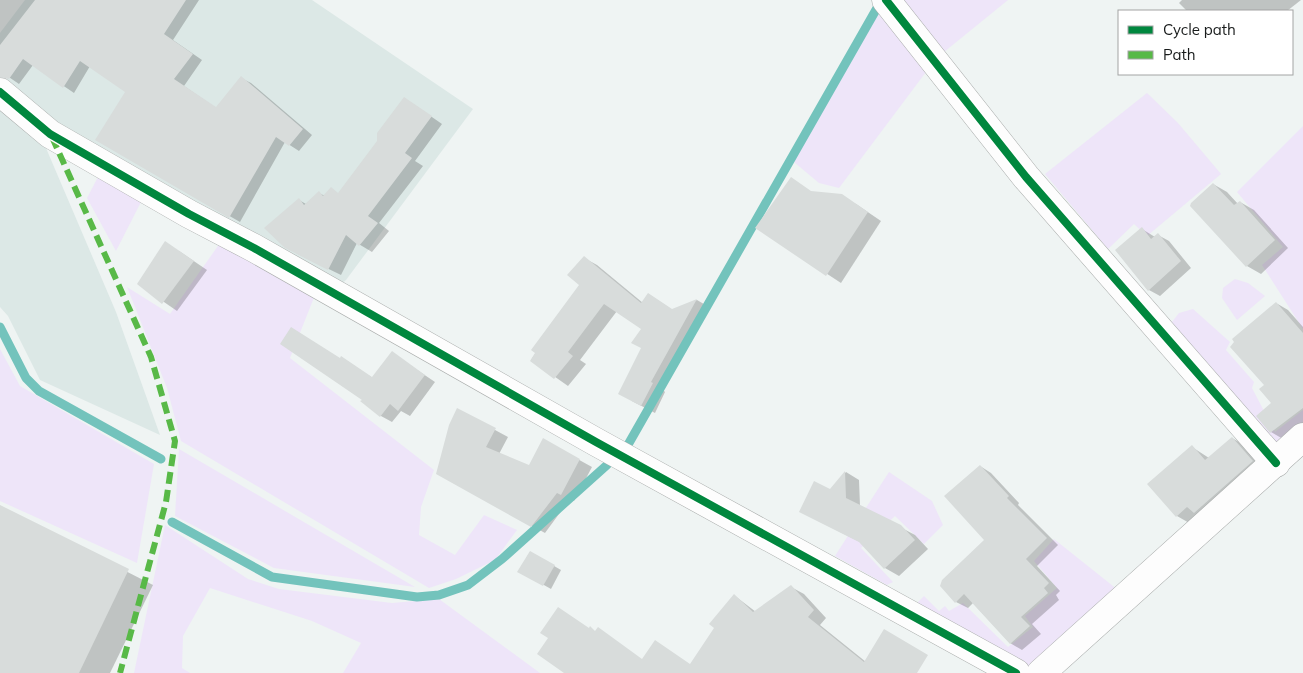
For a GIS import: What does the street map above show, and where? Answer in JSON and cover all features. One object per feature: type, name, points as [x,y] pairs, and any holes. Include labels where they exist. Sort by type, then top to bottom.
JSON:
[{"type":"street","points":[[886,0],[1026,177],[1276,463]]},
{"type":"street","points":[[0,92],[50,134],[189,214],[254,248],[596,442],[1016,673]]},
{"type":"street","points":[[1041,673],[1303,437]]},
{"type":"shaded area","points":[[25,0],[312,0],[473,109],[346,280],[340,285],[52,120],[0,74],[0,33]]},
{"type":"shaded area","points":[[901,0],[1008,0],[944,52]]},
{"type":"shaded area","points":[[874,8],[926,72],[839,188],[819,183],[788,157]]},
{"type":"shaded area","points":[[1147,93],[1178,123],[1221,174],[1147,236],[1134,224],[1108,249],[1045,174]]},
{"type":"shaded area","points":[[0,102],[40,134],[116,312],[160,435],[40,380],[8,316],[0,307]]},
{"type":"shaded area","points":[[1303,126],[1303,329],[1262,265],[1283,247],[1237,192]]},
{"type":"shaded area","points":[[98,177],[141,202],[116,251],[87,198]]},
{"type":"shaded area","points":[[220,243],[315,295],[290,358],[434,470],[421,507],[419,535],[455,555],[484,515],[517,530],[495,560],[456,579],[429,588],[181,441],[167,388],[127,287],[170,314]]},
{"type":"shaded area","points":[[1235,279],[1248,283],[1265,296],[1237,320],[1222,298],[1223,288]]},
{"type":"shaded area","points":[[1193,309],[1230,342],[1226,350],[1254,382],[1252,388],[1275,432],[1303,410],[1303,422],[1276,447],[1168,327],[1179,313]]},
{"type":"shaded area","points":[[0,349],[20,386],[154,464],[137,563],[0,501]]},
{"type":"shaded area","points":[[179,449],[415,587],[274,568],[175,516]]},
{"type":"shaded area","points":[[889,472],[932,501],[943,525],[924,544],[895,516],[861,548],[893,582],[887,585],[835,556]]},
{"type":"shaded area","points":[[165,525],[248,579],[279,589],[392,603],[439,599],[540,673],[343,673],[361,643],[312,621],[210,588],[183,636],[182,668],[190,673],[134,673]]},
{"type":"shaded area","points":[[1054,539],[1118,590],[1026,669],[916,604],[924,596],[939,611],[945,606],[949,611],[963,603],[1008,647],[1033,627],[1025,616],[1057,588],[1034,561]]},
{"type":"building","points":[[35,0],[186,0],[164,34],[193,54],[174,79],[216,107],[241,76],[303,129],[289,146],[276,137],[229,218],[95,140],[125,92],[80,61],[63,88],[23,59],[9,79],[0,77],[0,45]]},
{"type":"building","points":[[404,97],[432,116],[405,153],[412,158],[368,216],[378,223],[359,246],[346,235],[328,270],[285,248],[264,228],[299,198],[304,205],[319,191],[323,196],[331,187],[338,193],[377,141],[377,133]]},
{"type":"building","points":[[791,177],[811,191],[842,194],[868,212],[826,276],[755,228]]},
{"type":"building","points":[[1213,183],[1234,205],[1240,201],[1275,240],[1246,267],[1190,206]]},
{"type":"building","points":[[1142,227],[1151,239],[1158,233],[1181,261],[1148,291],[1115,250]]},
{"type":"building","points":[[165,241],[194,261],[162,304],[137,284]]},
{"type":"building","points":[[584,256],[641,303],[648,293],[672,309],[697,299],[651,382],[653,383],[641,406],[618,394],[641,348],[631,343],[641,329],[604,304],[568,352],[573,356],[554,379],[530,361],[535,353],[531,350],[579,285],[567,275]]},
{"type":"building","points":[[1276,302],[1303,333],[1303,408],[1270,433],[1256,416],[1271,403],[1259,389],[1264,385],[1230,347],[1234,342],[1232,339]]},
{"type":"building","points":[[291,327],[340,358],[341,356],[372,377],[392,351],[425,375],[398,411],[390,404],[380,417],[360,401],[362,400],[280,344]]},
{"type":"building","points":[[457,408],[496,428],[486,447],[529,465],[543,438],[580,459],[561,495],[557,493],[531,527],[436,474],[449,425]]},
{"type":"building","points":[[1232,437],[1253,461],[1194,513],[1187,507],[1176,517],[1147,484],[1192,445],[1205,460]]},
{"type":"building","points":[[980,465],[1009,496],[1007,498],[1047,538],[1026,559],[1049,583],[1044,588],[1048,593],[1021,617],[1030,626],[1010,644],[964,594],[955,603],[940,586],[942,580],[984,540],[944,496]]},
{"type":"building","points":[[845,471],[846,498],[901,525],[915,540],[884,569],[859,542],[799,512],[814,481],[830,489]]},
{"type":"building","points":[[0,505],[129,569],[79,673],[0,673]]},
{"type":"building","points":[[530,551],[555,565],[543,586],[517,572]]},
{"type":"building","points":[[791,585],[814,610],[808,617],[864,662],[884,629],[928,655],[917,673],[564,673],[537,654],[548,638],[540,633],[558,607],[595,631],[598,627],[642,659],[655,640],[690,664],[714,628],[709,624],[734,594],[753,612]]},
{"type":"waterway","points":[[629,443],[877,8]]},
{"type":"waterway","points":[[0,327],[26,378],[39,391],[161,459]]},
{"type":"waterway","points":[[172,522],[272,577],[417,597],[439,595],[468,585],[502,559],[607,465]]},
{"type":"marked path","points":[[52,137],[151,357],[175,441],[166,502],[120,673]]},
{"type":"cycle path","points":[[886,0],[1026,177],[1276,463]]},
{"type":"cycle path","points":[[0,92],[50,134],[189,214],[254,248],[596,442],[1016,673]]}]
